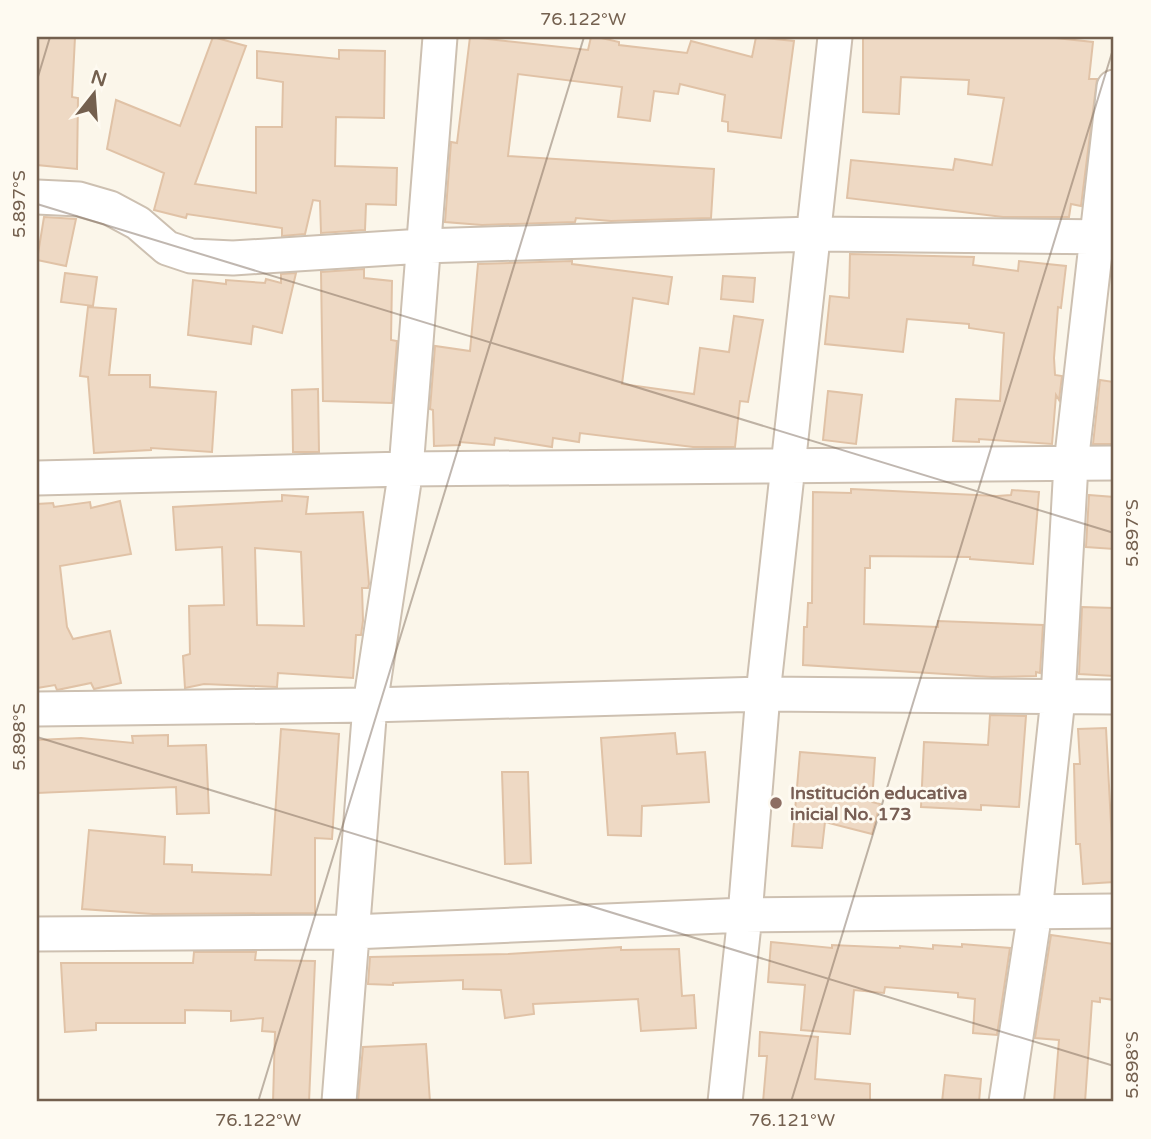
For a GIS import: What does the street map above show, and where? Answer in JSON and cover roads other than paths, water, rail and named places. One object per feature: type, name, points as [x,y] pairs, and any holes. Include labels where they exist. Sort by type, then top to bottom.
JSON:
[{"type":"street","points":[[339,1102],[370,705],[406,469],[440,37]]},
{"type":"street","points":[[725,1102],[745,915],[763,694],[835,37]]},
{"type":"street","points":[[1006,1102],[1035,912],[1058,698],[1071,464],[1105,237],[1114,87]]},
{"type":"street","points":[[37,197],[79,199],[110,208],[138,223],[167,248],[191,256],[233,257],[423,246],[814,234],[1105,237]]},
{"type":"street","points":[[37,478],[406,469],[1114,463]]},
{"type":"street","points":[[37,709],[370,705],[763,694],[1114,697]]},
{"type":"street","points":[[37,934],[352,932],[745,915],[1114,911]]},
{"type":"place","name":"Institución educativa inicial No. 173","points":[[776,803]]}]
